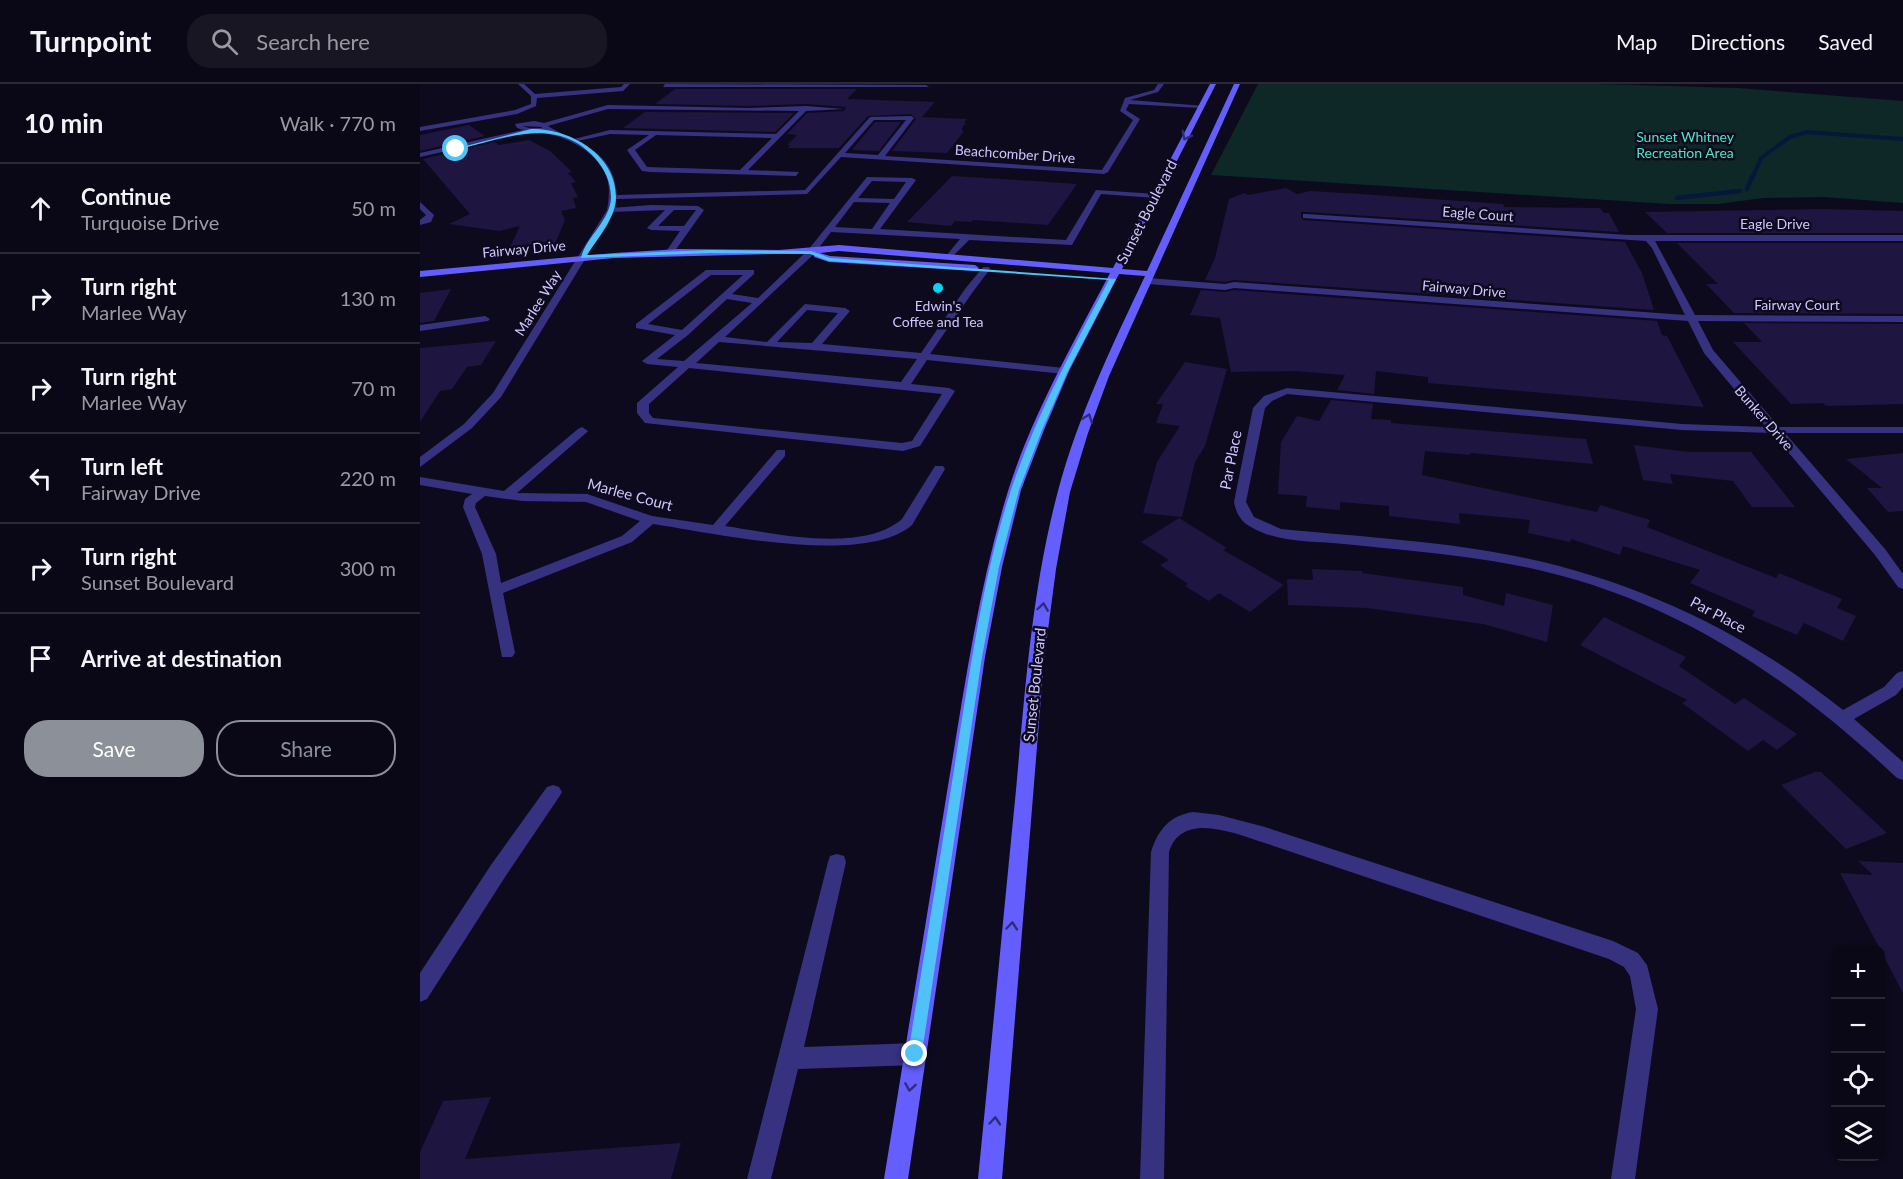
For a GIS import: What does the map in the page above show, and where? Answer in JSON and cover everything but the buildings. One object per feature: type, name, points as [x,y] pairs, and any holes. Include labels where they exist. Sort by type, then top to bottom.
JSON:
[{"type":"main road","name":"Sunset Boulevard","points":[[896,1179],[977,657],[995,567],[1015,490],[1064,371],[1213,84]]},
{"type":"main road","name":"Sunset Boulevard","points":[[990,1179],[1036,660],[1049,569],[1064,492],[1082,433],[1104,376],[1238,84]]},
{"type":"main road","name":"Fairway Drive","points":[[420,274],[583,257],[669,253],[811,252],[839,248],[950,256],[1115,274]]},
{"type":"main road","name":"Fairway Drive","points":[[811,252],[829,259],[1115,274]]},
{"type":"main road","points":[[1115,274],[1150,278]]},
{"type":"street","points":[[420,129],[518,112],[534,105],[534,96],[521,84]]},
{"type":"street","points":[[534,96],[623,88],[627,84]]},
{"type":"street","points":[[1124,104],[1130,96],[1156,91],[1161,84]]},
{"type":"street","points":[[664,87],[866,85],[926,87]]},
{"type":"street","points":[[769,94],[776,86]]},
{"type":"street","points":[[646,107],[652,102]]},
{"type":"street","points":[[753,110],[761,102]]},
{"type":"street","points":[[1124,104],[1200,108]]},
{"type":"street","name":"Beachcomber Drive","points":[[840,155],[1104,172],[1137,119],[1125,113],[1124,104]]},
{"type":"street","points":[[420,155],[545,128],[597,108],[842,109]]},
{"type":"street","points":[[740,174],[806,108]]},
{"type":"street","points":[[613,197],[651,194],[802,193],[811,190],[872,118],[911,118],[881,156]]},
{"type":"street","points":[[531,130],[519,127],[518,124],[534,123],[545,128]]},
{"type":"street","name":"Marlee Way","points":[[420,463],[456,437],[488,406],[611,210],[613,197],[610,175],[604,164],[590,149],[545,128]]},
{"type":"street","points":[[573,140],[610,132],[653,135],[778,136]]},
{"type":"street","points":[[653,135],[631,150],[645,169],[706,170],[740,174],[796,174]]},
{"type":"street","points":[[684,333],[640,326],[709,272],[751,272],[684,333],[647,361],[689,365],[904,386],[949,391],[916,443],[903,447],[649,421],[643,413],[643,403],[689,365],[718,339],[811,252],[870,178],[912,180],[875,230]]},
{"type":"street","points":[[829,229],[1069,243],[1099,192],[1156,196]]},
{"type":"street","points":[[852,200],[896,201]]},
{"type":"street","points":[[420,204],[430,215],[428,220],[420,223]]},
{"type":"street","points":[[672,207],[651,228],[687,229]]},
{"type":"street","points":[[611,210],[698,208],[700,210],[669,253]]},
{"type":"street","name":"Eagle Court","points":[[1306,216],[1648,238]]},
{"type":"street","points":[[950,256],[968,236]]},
{"type":"street","name":"Eagle Drive","points":[[1648,238],[1903,238]]},
{"type":"street","name":"Bunker Drive","points":[[1648,238],[1656,247],[1708,351],[1880,552],[1903,584]]},
{"type":"street","points":[[904,386],[968,291],[986,269]]},
{"type":"street","name":"Fairway Drive","points":[[1150,278],[1225,287],[1234,285],[1621,315],[1691,318]]},
{"type":"street","points":[[725,296],[760,301]]},
{"type":"street","points":[[769,345],[805,306],[845,311],[815,346]]},
{"type":"street","name":"Fairway Court","points":[[1691,318],[1903,319]]},
{"type":"street","points":[[420,328],[485,319]]},
{"type":"street","points":[[718,339],[769,345],[815,346],[1064,371]]},
{"type":"street","name":"Par Place","points":[[1903,430],[1682,427],[1287,391],[1263,400],[1258,408],[1240,502],[1241,512],[1249,522],[1281,533],[1504,559],[1615,586],[1693,620],[1806,688],[1844,717],[1903,773]]},
{"type":"street","points":[[507,495],[582,431]]},
{"type":"street","points":[[716,529],[781,453]]},
{"type":"street","name":"Marlee Court","points":[[420,481],[507,495],[587,498],[650,520],[801,541],[833,542],[866,540],[899,529],[907,522],[939,469]]},
{"type":"street","points":[[482,492],[469,507],[489,554],[507,653]]},
{"type":"street","points":[[496,591],[627,539],[650,520]]},
{"type":"street","points":[[1844,717],[1890,691],[1903,677]]},
{"type":"street","points":[[420,992],[498,871],[553,792]]},
{"type":"street","points":[[1152,1179],[1160,852],[1169,832],[1179,824],[1192,820],[1233,826],[1613,951],[1631,960],[1640,972],[1647,1009],[1623,1179]]},
{"type":"street","points":[[759,1179],[837,862]]},
{"type":"street","points":[[790,1058],[915,1054]]},
{"type":"green space","name":"Sunset Whitney Recreation Area","points":[[1258,84],[1598,84],[1738,88],[1903,101],[1903,203],[1824,197],[1763,198],[1718,204],[1669,204],[1211,175]]},
{"type":"waterway","points":[[1775,148],[1790,137],[1807,132],[1903,139]]},
{"type":"waterway","points":[[1752,179],[1761,158],[1772,150]]},
{"type":"waterway","points":[[1747,189],[1752,177]]},
{"type":"waterway","points":[[1677,198],[1740,191]]},
{"type":"place","name":"Edwin's Coffee and Tea","points":[[938,288]]},
{"type":"route","points":[[456,149],[531,130],[546,130],[570,138],[590,149],[608,170],[612,182],[613,198],[607,219],[583,257],[710,251],[811,252],[829,259],[1113,279],[1064,371],[1038,430],[1015,490],[995,567],[977,657],[915,1054]]}]
